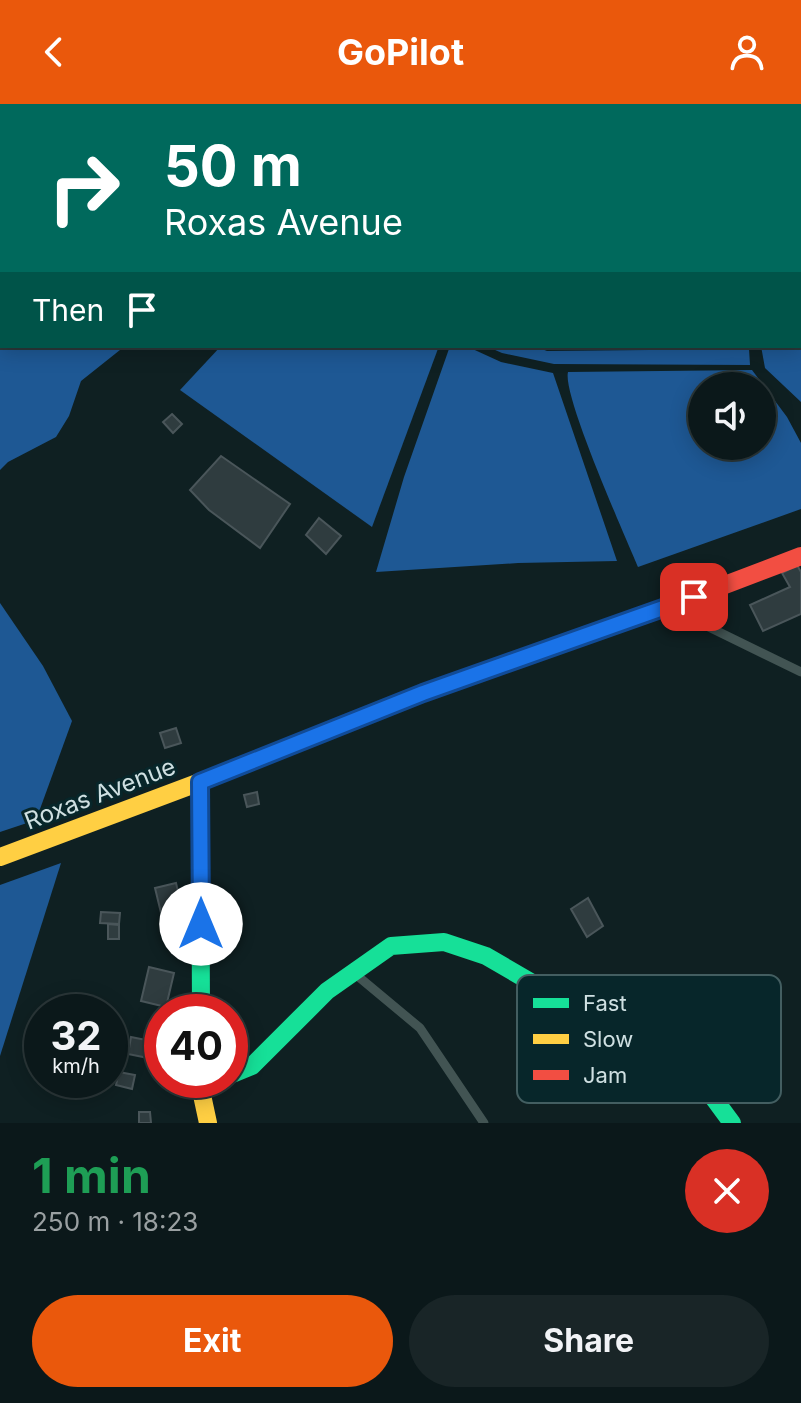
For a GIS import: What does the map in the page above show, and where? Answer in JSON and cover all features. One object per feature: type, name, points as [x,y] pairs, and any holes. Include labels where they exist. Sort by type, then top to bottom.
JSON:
[{"type":"street","name":"Roxas Avenue","points":[[0,857],[423,693],[801,556]]},
{"type":"street","points":[[200,782],[201,994]]},
{"type":"street","points":[[248,1068],[327,991],[391,946],[444,942],[486,956],[519,975]]},
{"type":"street","points":[[203,1098],[208,1123]]},
{"type":"street","points":[[717,1103],[732,1123]]},
{"type":"lane","points":[[667,607],[801,672]]},
{"type":"lane","points":[[353,972],[420,1028],[484,1123]]},
{"type":"water","points":[[0,348],[122,348],[81,381],[69,416],[56,437],[8,462],[0,470]]},
{"type":"water","points":[[219,348],[438,348],[372,527],[180,390]]},
{"type":"water","points":[[449,348],[470,348],[501,362],[553,373],[617,561],[518,563],[376,572],[404,477]]},
{"type":"water","points":[[491,348],[539,348],[547,351],[749,349],[750,365],[554,364]]},
{"type":"water","points":[[761,348],[801,348],[801,402],[776,378],[776,372],[765,368]]},
{"type":"water","points":[[752,370],[753,372],[688,372],[688,460],[776,460],[776,402],[801,443],[801,509],[638,567],[584,436],[569,386],[568,372]]},
{"type":"water","points":[[0,603],[43,666],[72,721],[36,820],[0,832]]},
{"type":"water","points":[[61,863],[0,1056],[0,885]]},
{"type":"building","points":[[172,414],[182,424],[173,433],[163,422]]},
{"type":"building","points":[[221,456],[290,504],[260,548],[209,510],[190,490]]},
{"type":"building","points":[[319,518],[341,536],[326,554],[306,535]]},
{"type":"building","points":[[797,565],[801,572],[801,614],[763,631],[750,605],[790,587],[782,573]]},
{"type":"building","points":[[176,728],[181,743],[165,748],[160,733]]},
{"type":"building","points":[[257,792],[259,804],[247,807],[244,795]]},
{"type":"building","points":[[176,883],[183,912],[162,917],[155,888]]},
{"type":"building","points":[[588,898],[603,926],[587,937],[571,909]]},
{"type":"building","points":[[101,912],[120,913],[119,924],[100,923]]},
{"type":"building","points":[[108,924],[119,925],[119,939],[108,939]]},
{"type":"building","points":[[149,967],[174,973],[169,994],[144,994],[144,1002],[141,1001]]},
{"type":"building","points":[[131,1037],[144,1040],[144,1057],[128,1054]]},
{"type":"building","points":[[128,1074],[135,1075],[132,1089],[128,1088]]},
{"type":"building","points":[[139,1112],[150,1112],[151,1123],[139,1123]]},
{"type":"traffic: fast","points":[[200,782],[201,994]]},
{"type":"traffic: fast","points":[[248,1068],[327,991],[391,946],[444,942],[486,956],[519,975]]},
{"type":"traffic: fast","points":[[717,1103],[732,1123]]},
{"type":"traffic: slow","points":[[0,857],[423,693],[561,644]]},
{"type":"traffic: slow","points":[[203,1098],[208,1123]]},
{"type":"traffic: jam","points":[[561,644],[801,556]]},
{"type":"route","points":[[201,924],[200,782],[423,693],[694,597]]}]
